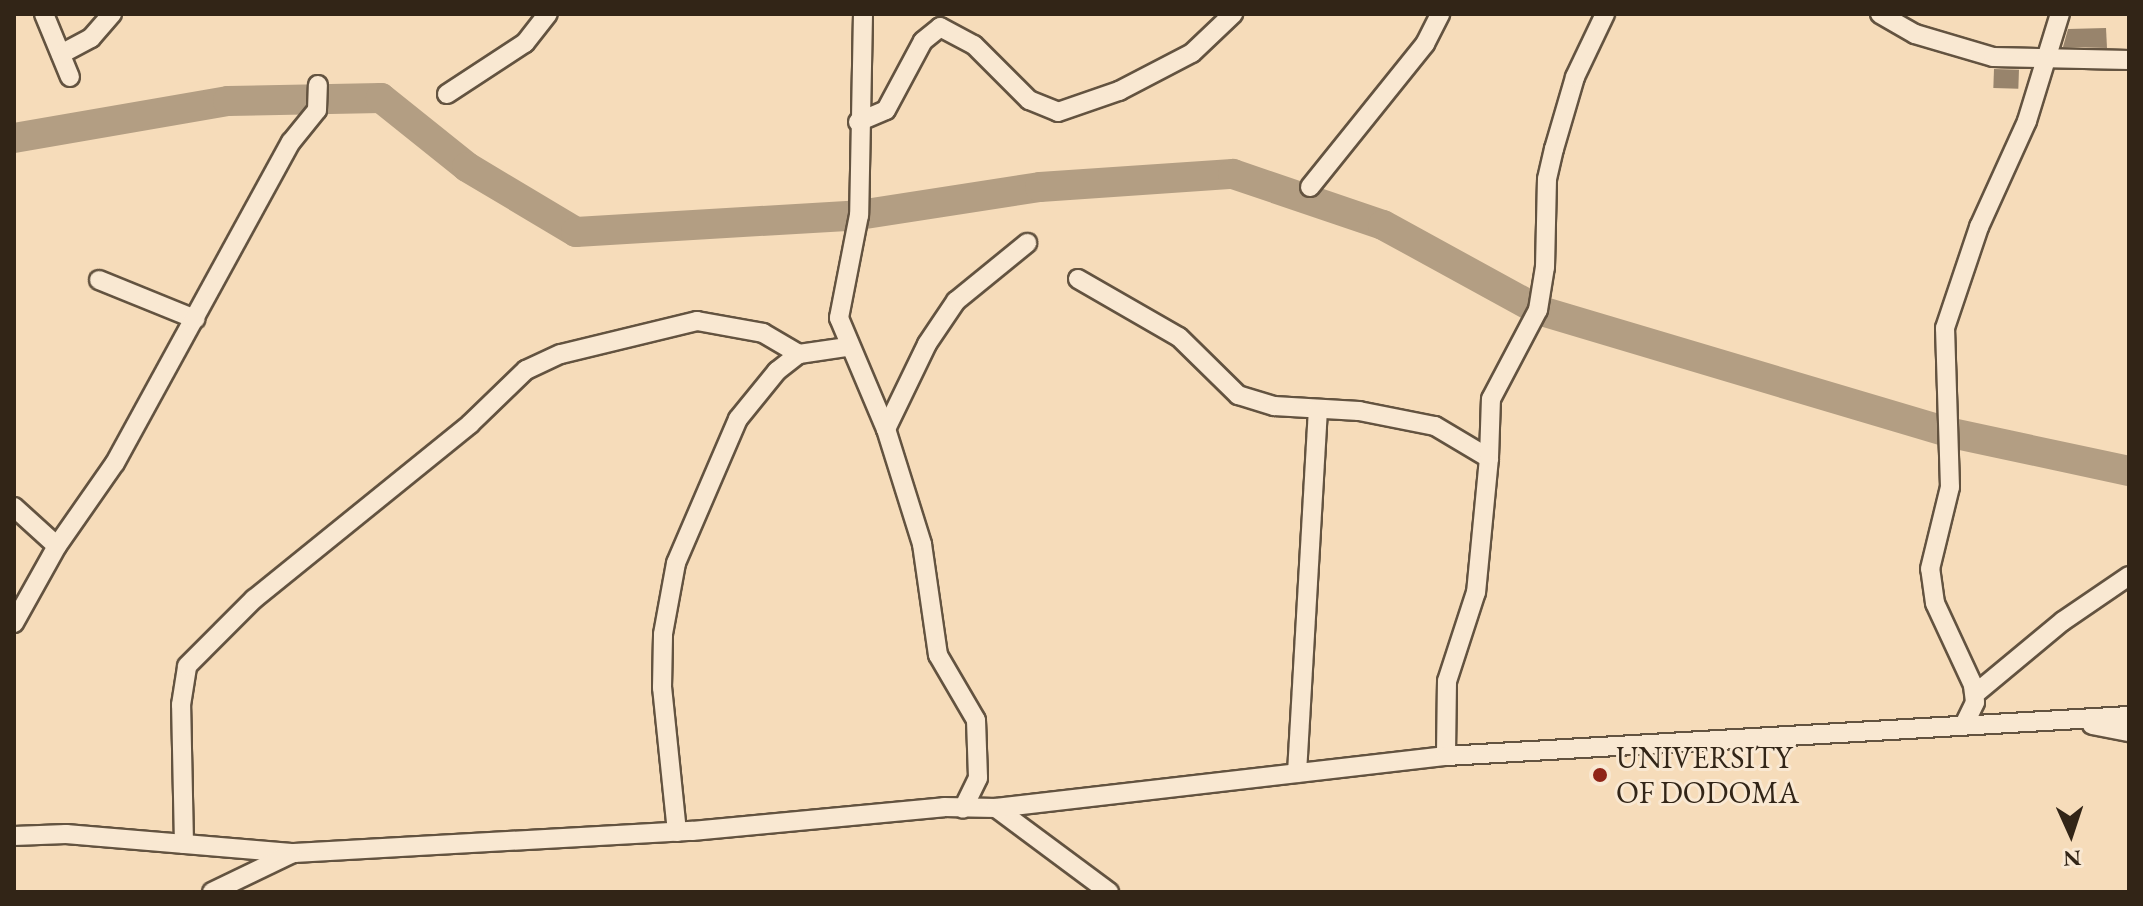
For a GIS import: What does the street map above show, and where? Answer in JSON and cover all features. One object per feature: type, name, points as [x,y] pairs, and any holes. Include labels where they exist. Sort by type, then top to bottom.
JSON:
[{"type":"street","points":[[44,14],[70,77]]},
{"type":"street","points":[[61,54],[91,38],[112,14]]},
{"type":"street","points":[[447,94],[525,43],[548,14]]},
{"type":"street","points":[[863,14],[858,122],[859,215],[839,318],[847,347],[886,429],[929,569],[938,655],[976,720],[978,778],[963,809]]},
{"type":"street","points":[[858,122],[886,110],[923,41],[940,27],[974,45],[1029,100],[1058,112],[1119,91],[1192,53],[1233,14]]},
{"type":"street","points":[[1310,187],[1425,44],[1440,14]]},
{"type":"street","points":[[1446,756],[1447,681],[1476,592],[1489,458],[1491,399],[1538,310],[1545,267],[1547,179],[1575,77],[1605,14]]},
{"type":"street","points":[[1880,14],[1915,34],[1966,52],[2042,61],[2129,60]]},
{"type":"street","points":[[1975,694],[1931,582],[1932,550],[1950,487],[1945,328],[1979,227],[2027,121],[2042,61],[2060,14]]},
{"type":"street","points":[[14,623],[57,546],[115,463],[318,94]]},
{"type":"street","points":[[886,429],[927,344],[956,301],[1027,243]]},
{"type":"street","points":[[1078,279],[1179,337],[1238,395],[1274,406],[1359,411],[1435,426],[1489,458]]},
{"type":"street","points":[[99,280],[195,319]]},
{"type":"street","points":[[184,844],[181,705],[187,666],[260,593],[470,424],[526,370],[561,354],[697,321],[763,333],[799,354]]},
{"type":"street","points":[[677,832],[662,688],[663,634],[676,563],[738,419],[777,371],[799,354],[847,347]]},
{"type":"street","points":[[1297,773],[1318,410]]},
{"type":"street","points":[[14,507],[57,546]]},
{"type":"street","points":[[1964,725],[1975,694],[2063,621],[2129,576]]},
{"type":"street","points":[[14,836],[66,834],[294,853],[677,832],[996,808],[1446,756],[2129,716]]},
{"type":"street","points":[[2061,720],[2129,732]]},
{"type":"street","points":[[996,808],[1109,892]]},
{"type":"street","points":[[212,892],[294,853]]},
{"type":"building","points":[[2106,28],[2107,48],[2063,47],[2068,29]]},
{"type":"building","points":[[1994,69],[2019,70],[2018,89],[1993,88]]},
{"type":"waterway","points":[[14,138],[228,101],[381,98],[467,167],[576,232],[859,215],[1040,187],[1233,174],[1383,225],[1538,310],[1947,432],[2129,471]]},
{"type":"place","name":"UNIVERSITY OF DODOMA","points":[[1600,775]]}]
